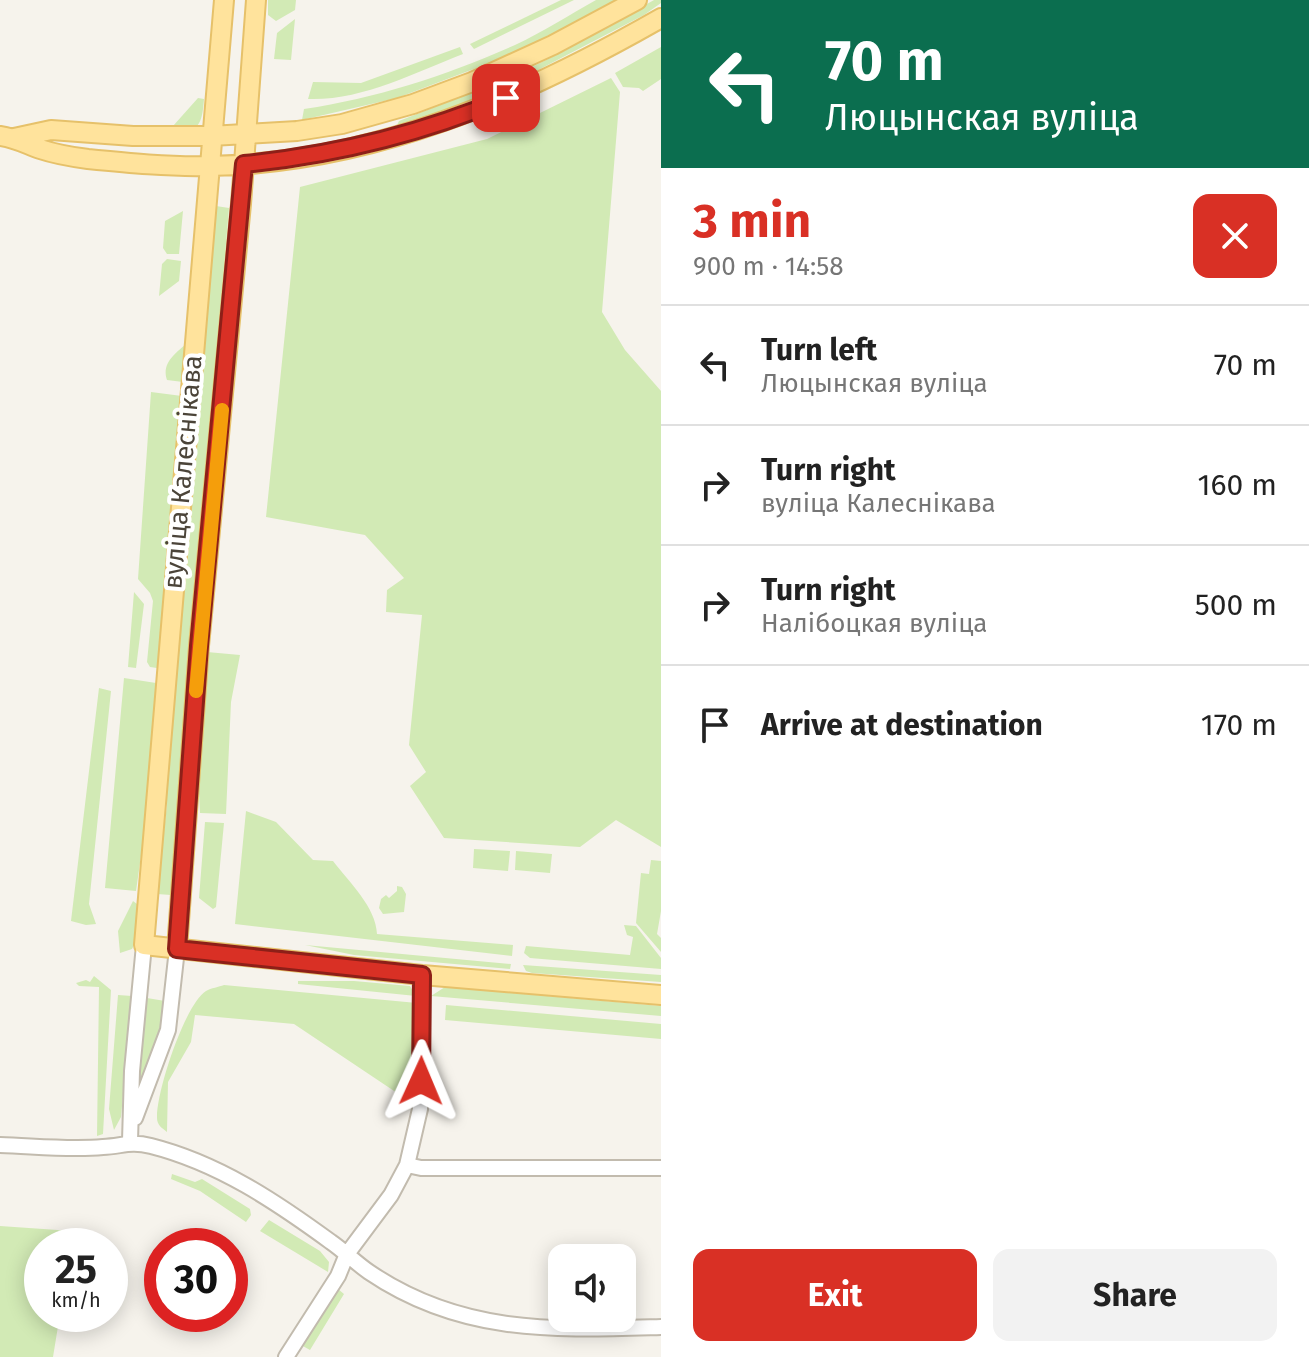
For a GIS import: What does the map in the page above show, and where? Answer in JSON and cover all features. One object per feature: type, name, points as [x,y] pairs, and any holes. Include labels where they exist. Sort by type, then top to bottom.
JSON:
[{"type":"main road","name":"вуліца Калеснікава","points":[[144,945],[224,0]]},
{"type":"main road","name":"вуліца Калеснікава","points":[[177,949],[199,646],[247,135],[256,0]]},
{"type":"main road","points":[[7,137],[51,130],[133,136],[247,135],[342,124],[413,104],[505,68],[637,0]]},
{"type":"main road","points":[[7,137],[42,150],[85,158],[209,166],[340,151],[439,124],[532,86],[661,18]]},
{"type":"main road","points":[[144,945],[422,975],[661,995]]},
{"type":"street","name":"вуліца Калеснікава","points":[[130,1136],[132,1071],[144,945]]},
{"type":"street","name":"вуліца Калеснікава","points":[[130,1136],[168,1030],[177,949]]},
{"type":"street","points":[[286,1357],[338,1276],[347,1254],[391,1195],[407,1165],[420,1109],[422,975]]},
{"type":"street","points":[[0,1145],[103,1147],[130,1136],[222,1171],[347,1254],[368,1272],[449,1310],[491,1323],[529,1328],[661,1327]]},
{"type":"street","points":[[407,1165],[421,1168],[661,1168]]},
{"type":"green space","points":[[268,0],[296,0],[295,10],[276,21],[268,15]]},
{"type":"green space","points":[[561,0],[574,0],[474,49],[470,44]]},
{"type":"green space","points":[[596,0],[615,0],[532,47],[397,98],[302,120],[304,109],[385,92],[490,56],[536,35]]},
{"type":"green space","points":[[654,0],[661,0],[661,3],[644,15],[513,83],[477,100],[396,127],[399,121],[512,77]]},
{"type":"green space","points":[[295,19],[291,60],[274,59],[277,33]]},
{"type":"green space","points":[[460,47],[463,54],[367,91],[308,99],[313,82],[361,83]]},
{"type":"green space","points":[[661,47],[661,79],[643,91],[623,87],[615,73]]},
{"type":"green space","points":[[611,78],[620,92],[602,312],[625,350],[661,391],[661,847],[616,820],[580,847],[444,838],[410,786],[426,772],[409,745],[422,615],[386,612],[387,590],[404,578],[365,535],[266,517],[300,187],[487,139]]},
{"type":"green space","points":[[198,98],[204,99],[198,125],[173,136],[173,126]]},
{"type":"green space","points":[[216,206],[229,208],[171,895],[157,894],[167,804],[165,760]]},
{"type":"green space","points":[[183,211],[179,254],[167,254],[163,248],[165,221]]},
{"type":"green space","points":[[167,259],[181,261],[179,281],[159,296],[162,264]]},
{"type":"green space","points":[[187,343],[183,382],[167,380],[168,363]]},
{"type":"green space","points":[[151,392],[182,396],[161,663],[157,668],[150,667],[147,662],[153,601],[138,579]]},
{"type":"green space","points":[[134,592],[144,604],[136,668],[128,667]]},
{"type":"green space","points":[[207,652],[240,655],[231,702],[226,814],[200,813],[197,755]]},
{"type":"green space","points":[[124,678],[156,683],[144,835],[136,891],[105,888]]},
{"type":"green space","points":[[99,688],[111,691],[89,904],[96,924],[86,925],[71,921]]},
{"type":"green space","points":[[246,811],[276,822],[313,860],[333,861],[367,905],[377,934],[513,945],[512,956],[235,924]]},
{"type":"green space","points":[[205,822],[224,823],[216,907],[213,909],[199,898]]},
{"type":"green space","points":[[474,849],[510,851],[508,871],[473,868]]},
{"type":"green space","points":[[516,851],[552,854],[550,873],[515,870]]},
{"type":"green space","points":[[651,860],[661,861],[661,911],[657,934],[661,938],[661,952],[636,923],[641,873],[649,874]]},
{"type":"green space","points":[[397,886],[402,887],[406,894],[404,912],[383,914],[379,908],[381,899],[386,895],[389,898],[397,891]]},
{"type":"green space","points":[[133,901],[137,904],[135,943],[132,949],[120,953],[118,931]]},
{"type":"green space","points":[[624,925],[636,926],[661,958],[661,969],[530,958],[524,953],[526,946],[630,955],[633,937],[627,935]]},
{"type":"green space","points":[[305,945],[511,964],[510,969],[354,955]]},
{"type":"green space","points":[[523,965],[661,975],[661,982],[532,973],[526,971]]},
{"type":"green space","points":[[94,976],[111,990],[103,1134],[97,1136],[99,987],[79,986],[76,983],[90,982]]},
{"type":"green space","points":[[298,981],[354,981],[410,986],[416,996],[298,984]]},
{"type":"green space","points":[[224,985],[417,1003],[418,1107],[294,1024],[195,1015],[191,1042],[168,1082],[167,1132],[157,1118],[161,1089],[173,1050],[198,999],[206,991]]},
{"type":"green space","points":[[445,987],[661,1006],[661,1016],[431,996]]},
{"type":"green space","points":[[118,995],[132,996],[121,1117],[114,1130],[109,1109]]},
{"type":"green space","points":[[147,998],[165,1001],[160,1038],[145,1072],[136,1106]]},
{"type":"green space","points":[[446,1005],[661,1024],[661,1039],[445,1020]]},
{"type":"green space","points":[[172,1174],[195,1182],[202,1179],[250,1209],[251,1215],[246,1222],[200,1191],[171,1179]]},
{"type":"green space","points":[[269,1220],[320,1251],[329,1262],[328,1272],[260,1231]]},
{"type":"green space","points":[[0,1226],[29,1228],[24,1228],[24,1332],[57,1332],[53,1357],[0,1357]]},
{"type":"green space","points":[[338,1289],[344,1294],[310,1350],[301,1345]]},
{"type":"slow traffic","points":[[196,691],[222,410]]},
{"type":"route","points":[[421,1081],[422,975],[177,949],[199,646],[244,164],[340,151],[395,138],[506,98]]}]
